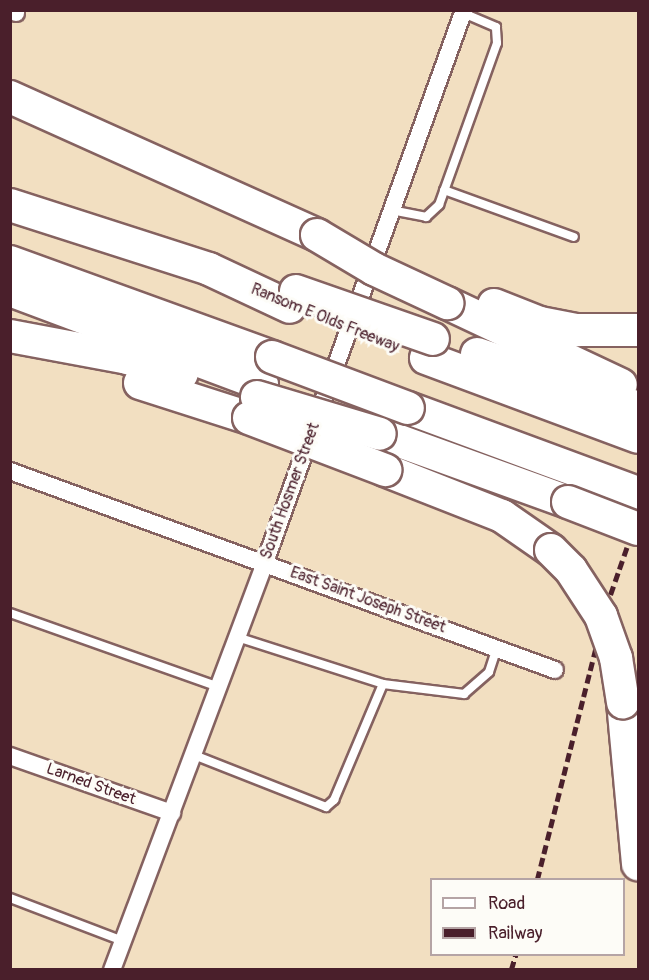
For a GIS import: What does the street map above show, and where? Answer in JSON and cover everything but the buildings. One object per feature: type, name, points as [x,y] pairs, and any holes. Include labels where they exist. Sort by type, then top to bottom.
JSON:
[{"type":"highway","points":[[10,97],[317,234],[374,269],[540,323],[577,330],[635,331]]},
{"type":"highway","name":"Ransom E Olds Freeway","points":[[10,204],[208,269],[430,348],[614,398],[639,437]]},
{"type":"highway","points":[[10,262],[260,389],[385,470],[502,516],[551,550],[571,570],[601,616],[616,658],[623,702],[639,864]]},
{"type":"highway","points":[[10,290],[260,389],[639,529]]},
{"type":"highway","points":[[450,295],[614,398],[639,408]]},
{"type":"highway","points":[[10,336],[127,358],[260,389]]},
{"type":"highway","points":[[10,353],[134,381],[260,389],[408,408],[639,494]]},
{"type":"street","name":"South Hosmer Street","points":[[112,969],[265,562],[464,12]]},
{"type":"street","name":"East Saint Joseph Street","points":[[10,471],[265,562],[555,670]]},
{"type":"street","name":"Larned Street","points":[[10,756],[172,813]]},
{"type":"lane","points":[[391,210],[426,217],[439,205],[498,35],[488,21],[464,12]]},
{"type":"lane","points":[[444,190],[574,237]]},
{"type":"lane","points":[[10,613],[219,687]]},
{"type":"lane","points":[[237,637],[383,684],[464,694],[489,672],[497,648]]},
{"type":"lane","points":[[194,755],[326,807],[334,800],[383,684]]},
{"type":"lane","points":[[10,898],[123,941]]},
{"type":"railway","points":[[538,878],[606,607],[638,515]]},
{"type":"railway","points":[[511,970],[515,956]]}]
